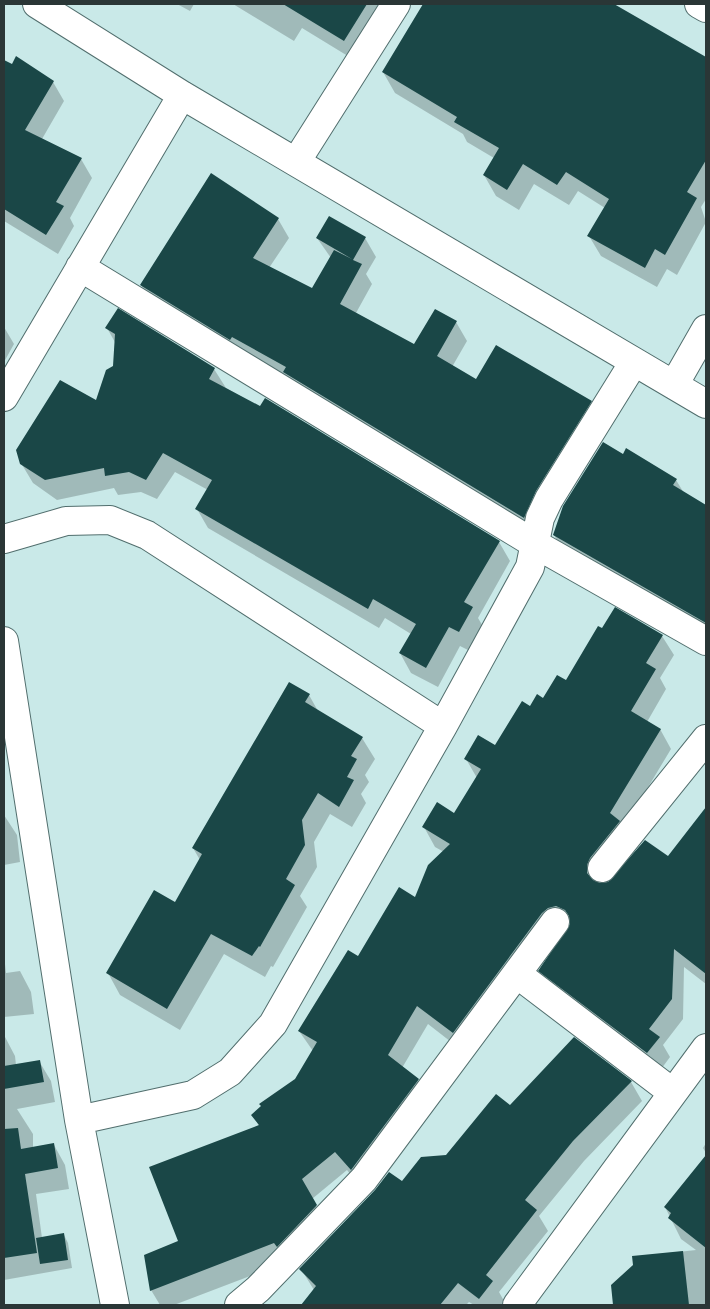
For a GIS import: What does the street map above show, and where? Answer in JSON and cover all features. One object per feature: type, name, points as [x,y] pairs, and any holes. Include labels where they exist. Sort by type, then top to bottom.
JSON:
[{"type":"street","points":[[37,4],[182,94],[706,404]]},
{"type":"street","points":[[296,162],[396,4]]},
{"type":"street","points":[[699,4],[706,8]]},
{"type":"street","points":[[4,397],[182,94]]},
{"type":"street","points":[[80,267],[535,544],[706,641]]},
{"type":"street","points":[[674,385],[706,329]]},
{"type":"street","points":[[79,1120],[193,1095],[230,1072],[273,1024],[443,726],[530,567],[540,518],[549,499],[634,362]]},
{"type":"street","points":[[4,539],[66,521],[110,520],[147,535],[443,726]]},
{"type":"street","points":[[4,641],[79,1120],[115,1305]]},
{"type":"street","points":[[602,868],[706,739]]},
{"type":"street","points":[[239,1305],[258,1289],[364,1179],[555,922]]},
{"type":"street","points":[[517,974],[672,1092]]},
{"type":"street","points":[[517,1305],[706,1048]]},
{"type":"building","points":[[283,4],[367,4],[344,41]]},
{"type":"building","points":[[423,4],[614,4],[706,57],[706,160],[687,192],[697,198],[665,255],[655,249],[645,268],[587,236],[609,199],[566,172],[557,185],[523,164],[507,190],[483,175],[499,148],[454,122],[457,117],[382,72]]},
{"type":"building","points":[[16,56],[54,81],[25,130],[82,158],[56,202],[64,206],[46,235],[4,209],[4,60],[12,64]]},
{"type":"building","points":[[211,173],[279,218],[253,258],[312,288],[334,250],[352,259],[316,238],[329,216],[366,237],[353,260],[362,264],[340,304],[414,344],[435,309],[457,321],[437,356],[476,379],[496,345],[592,401],[536,491],[524,518],[283,372],[286,367],[232,337],[230,340],[140,285]]},
{"type":"building","points":[[118,308],[215,368],[209,379],[260,406],[265,398],[500,541],[464,602],[473,607],[459,632],[449,627],[426,668],[399,653],[416,624],[373,599],[368,609],[195,509],[212,480],[163,453],[146,480],[129,472],[105,476],[104,468],[45,480],[20,464],[16,450],[60,380],[96,400],[106,370],[113,366],[115,334],[105,328]]},
{"type":"building","points":[[603,442],[623,454],[626,448],[677,479],[673,485],[706,505],[706,623],[553,535],[563,506]]},
{"type":"building","points":[[615,607],[663,635],[646,663],[656,669],[631,711],[661,729],[610,813],[620,821],[590,858],[587,865],[587,873],[593,880],[600,883],[608,882],[645,840],[668,856],[706,807],[706,974],[674,949],[672,999],[649,1029],[660,1037],[647,1053],[538,971],[570,924],[569,916],[565,910],[556,906],[548,908],[542,913],[453,1033],[417,1006],[388,1055],[419,1079],[351,1170],[335,1152],[302,1179],[317,1205],[277,1247],[274,1243],[150,1291],[144,1255],[178,1241],[149,1167],[259,1125],[251,1115],[261,1106],[259,1104],[295,1079],[317,1042],[298,1031],[348,950],[358,956],[399,887],[415,897],[428,865],[450,844],[422,827],[437,802],[454,813],[481,769],[464,759],[478,735],[495,745],[522,701],[530,706],[537,694],[543,698],[557,675],[566,680],[598,626],[602,628]]},
{"type":"building","points":[[289,682],[310,694],[305,702],[363,737],[351,756],[357,759],[347,777],[354,780],[339,807],[318,793],[302,820],[305,845],[286,879],[295,885],[260,947],[252,956],[211,934],[167,1009],[106,973],[154,890],[175,902],[202,854],[192,848]]},
{"type":"building","points":[[574,1037],[632,1081],[573,1141],[525,1200],[537,1210],[486,1275],[493,1281],[479,1299],[458,1283],[440,1305],[301,1305],[316,1286],[299,1269],[375,1190],[389,1172],[402,1181],[421,1157],[446,1155],[496,1094],[510,1105]]},
{"type":"building","points":[[40,1060],[44,1082],[4,1089],[4,1066]]},
{"type":"building","points":[[18,1128],[21,1149],[54,1143],[58,1168],[25,1174],[37,1253],[4,1258],[4,1129]]},
{"type":"building","points":[[706,1155],[706,1248],[668,1218],[671,1213],[664,1207]]},
{"type":"building","points":[[64,1233],[68,1260],[40,1264],[36,1238]]},
{"type":"building","points":[[683,1251],[689,1305],[613,1305],[611,1285],[633,1265],[632,1256]]}]
